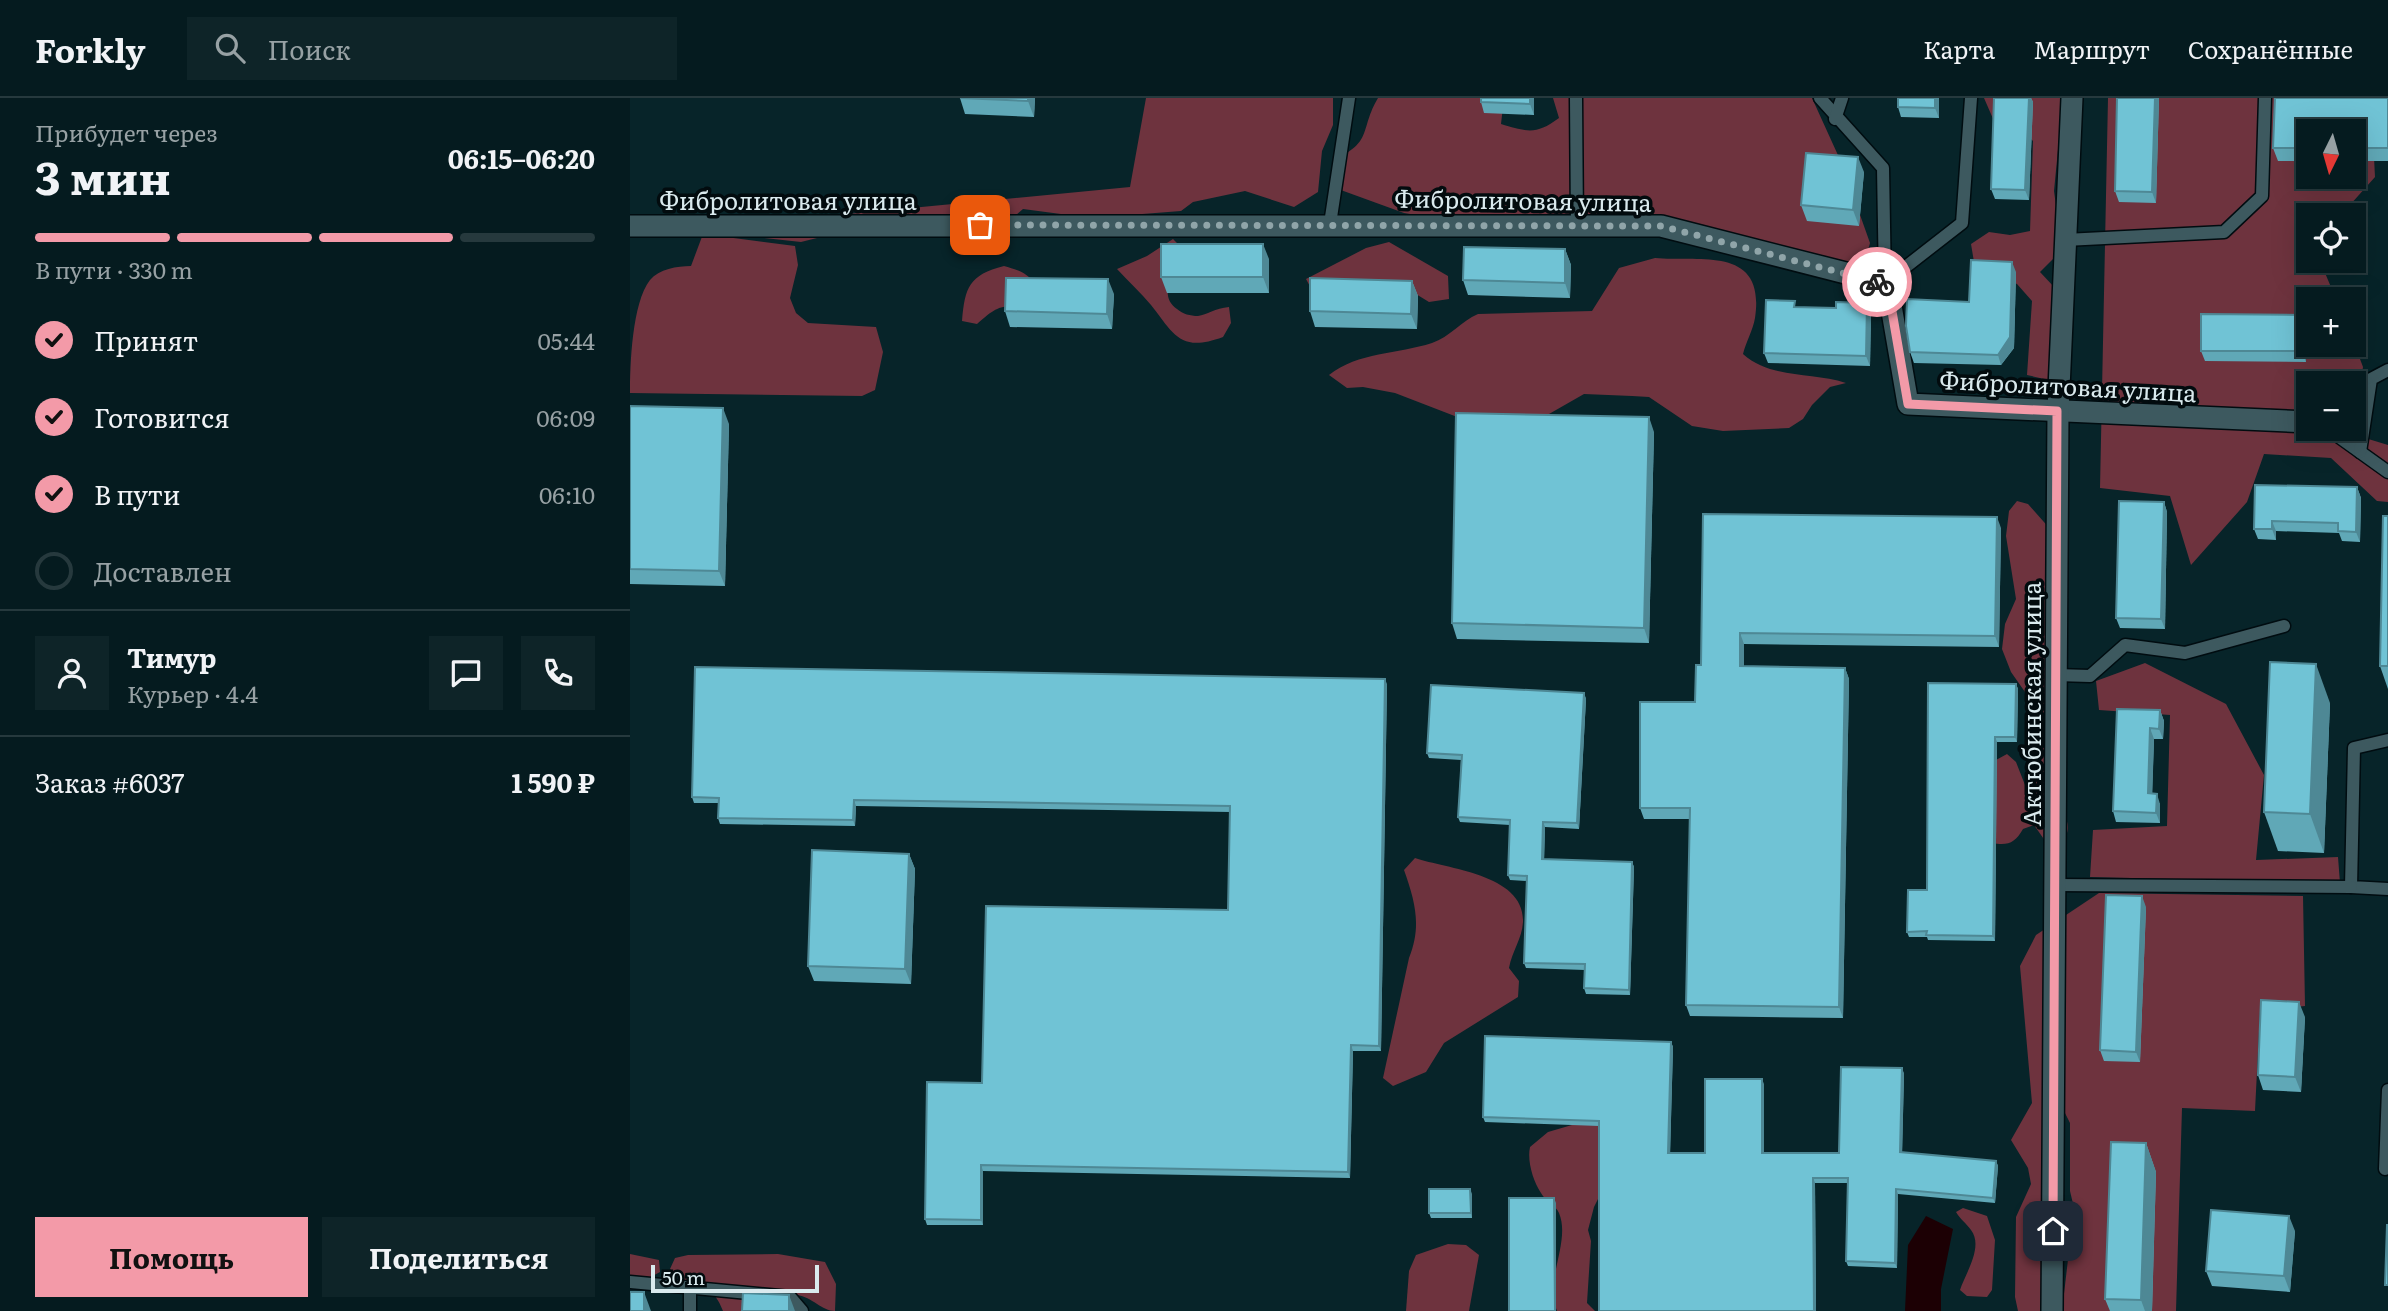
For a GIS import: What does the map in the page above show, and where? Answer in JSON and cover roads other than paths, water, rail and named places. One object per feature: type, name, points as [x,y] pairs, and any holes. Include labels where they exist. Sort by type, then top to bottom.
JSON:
[{"type":"street","name":"Актюбинская улица","points":[[2052,1311],[2057,411],[2072,98]]},
{"type":"street","name":"Фибролитовая улица","points":[[630,226],[1661,226],[1885,283],[1908,404],[2296,421]]},
{"type":"lane","points":[[1330,224],[1349,98]]},
{"type":"lane","points":[[1576,98],[1577,226]]},
{"type":"lane","points":[[1820,98],[1835,119],[1883,169],[1885,283]]},
{"type":"lane","points":[[1835,119],[1842,98]]},
{"type":"lane","points":[[1885,283],[1962,223],[1971,98]]},
{"type":"lane","points":[[2065,240],[2224,232],[2262,196],[2264,98]]},
{"type":"lane","points":[[2360,452],[2371,379],[2388,370]]},
{"type":"lane","points":[[2345,441],[2388,472]]},
{"type":"lane","points":[[2056,675],[2090,676],[2125,645],[2185,653],[2284,626]]},
{"type":"lane","points":[[2351,887],[2354,748],[2388,740]]},
{"type":"lane","points":[[2055,885],[2388,889]]},
{"type":"lane","points":[[2385,1169],[2388,1090]]},
{"type":"lane","points":[[630,1282],[790,1297],[802,1311]]},
{"type":"lane","points":[[690,1289],[690,1311]]}]
